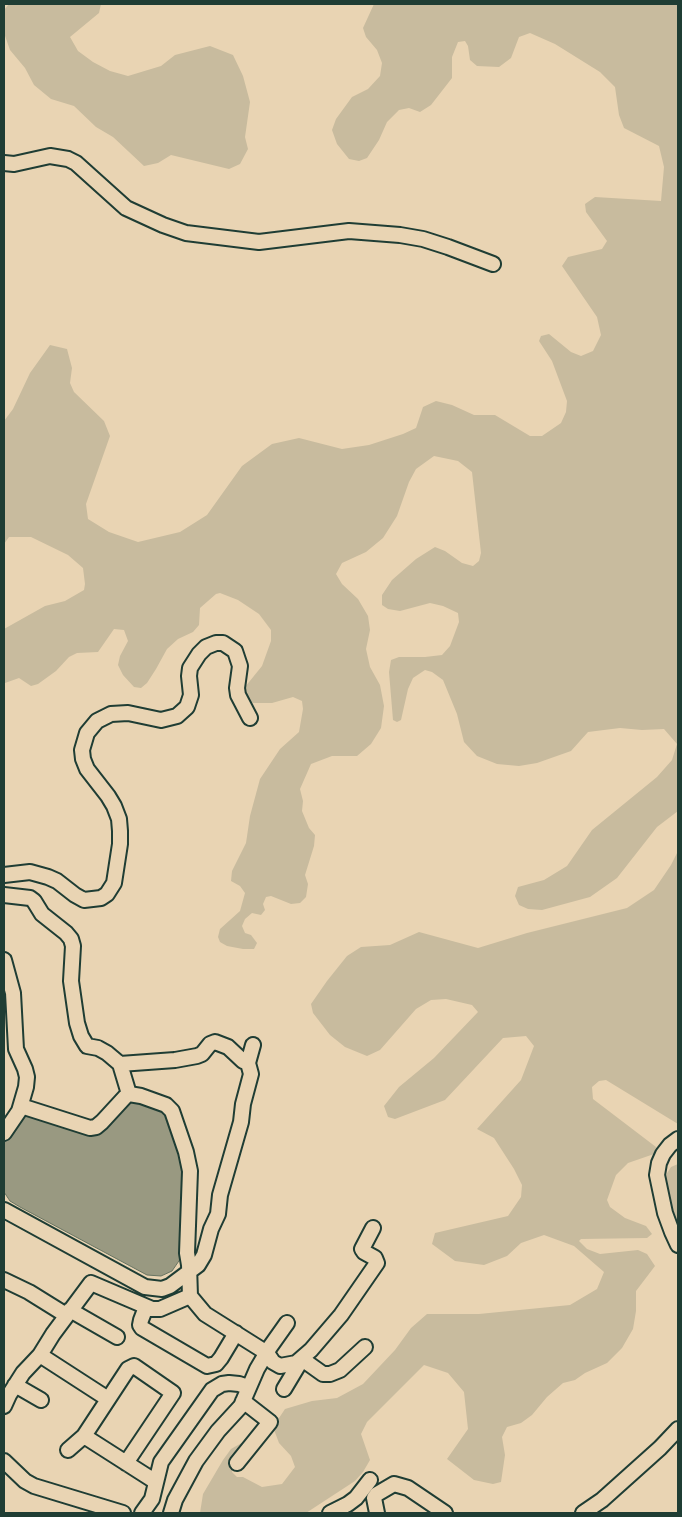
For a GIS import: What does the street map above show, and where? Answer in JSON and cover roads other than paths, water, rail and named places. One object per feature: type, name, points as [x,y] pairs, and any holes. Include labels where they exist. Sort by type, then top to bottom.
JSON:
[{"type":"street","points":[[4,163],[14,164],[50,156],[68,159],[81,168],[126,208],[163,225],[186,232],[259,242],[349,231],[400,235],[423,239],[493,264]]},
{"type":"street","points":[[4,875],[30,872],[48,877],[84,900],[101,898],[107,894],[114,883],[120,844],[119,819],[114,806],[102,787],[87,769],[83,759],[82,750],[87,732],[97,721],[111,714],[128,713],[161,720],[177,716],[187,707],[191,694],[190,668],[206,647],[216,643],[223,643],[235,651],[240,666],[238,695],[250,718]]},
{"type":"street","points":[[4,895],[30,898],[42,914],[66,932],[71,939],[73,946],[71,981],[81,1036],[87,1046],[98,1048],[120,1064],[129,1094]]},
{"type":"street","points":[[4,960],[12,993],[16,1049],[27,1078],[21,1106],[16,1117],[4,1133]]},
{"type":"street","points":[[120,1064],[174,1060],[197,1056],[215,1042],[228,1047],[243,1061],[248,1063]]},
{"type":"street","points":[[4,1210],[145,1287],[162,1289],[170,1286],[201,1261],[218,1214],[220,1195],[241,1122],[243,1104],[251,1074],[248,1063],[253,1045]]},
{"type":"street","points":[[21,1106],[90,1128],[96,1127],[102,1122],[129,1094],[141,1096],[166,1105],[172,1111],[190,1170],[187,1253],[190,1296],[205,1314],[267,1353],[272,1362],[280,1366],[289,1365],[302,1359]]},
{"type":"street","points":[[678,1138],[663,1154],[657,1175],[666,1213],[678,1245]]},
{"type":"street","points":[[284,1389],[302,1359],[341,1316],[377,1263],[375,1258],[362,1249],[373,1228]]},
{"type":"street","points":[[4,1280],[117,1338]]},
{"type":"street","points":[[4,1406],[15,1385],[40,1354],[91,1283],[146,1307],[160,1309],[190,1296]]},
{"type":"street","points":[[146,1307],[140,1325],[142,1328],[207,1366],[216,1364],[236,1333]]},
{"type":"street","points":[[171,1513],[175,1500],[196,1461],[218,1431],[237,1411],[267,1353],[287,1323]]},
{"type":"street","points":[[302,1359],[324,1374],[330,1374],[340,1370],[365,1346]]},
{"type":"street","points":[[40,1354],[108,1399]]},
{"type":"street","points":[[68,1450],[84,1436],[108,1399],[122,1365],[134,1366],[173,1393],[126,1463]]},
{"type":"street","points":[[142,1513],[152,1499],[158,1471],[165,1456],[212,1390],[222,1384],[229,1383],[248,1387]]},
{"type":"street","points":[[15,1385],[41,1400]]},
{"type":"street","points":[[237,1463],[270,1422],[243,1401]]},
{"type":"street","points":[[583,1513],[602,1500],[674,1435],[678,1429]]},
{"type":"street","points":[[84,1436],[156,1482]]},
{"type":"street","points":[[4,1461],[18,1475],[34,1486],[123,1513]]},
{"type":"street","points":[[330,1513],[356,1498],[368,1477],[385,1489]]},
{"type":"street","points":[[377,1513],[374,1498],[377,1494],[394,1484],[408,1488],[445,1513]]}]
